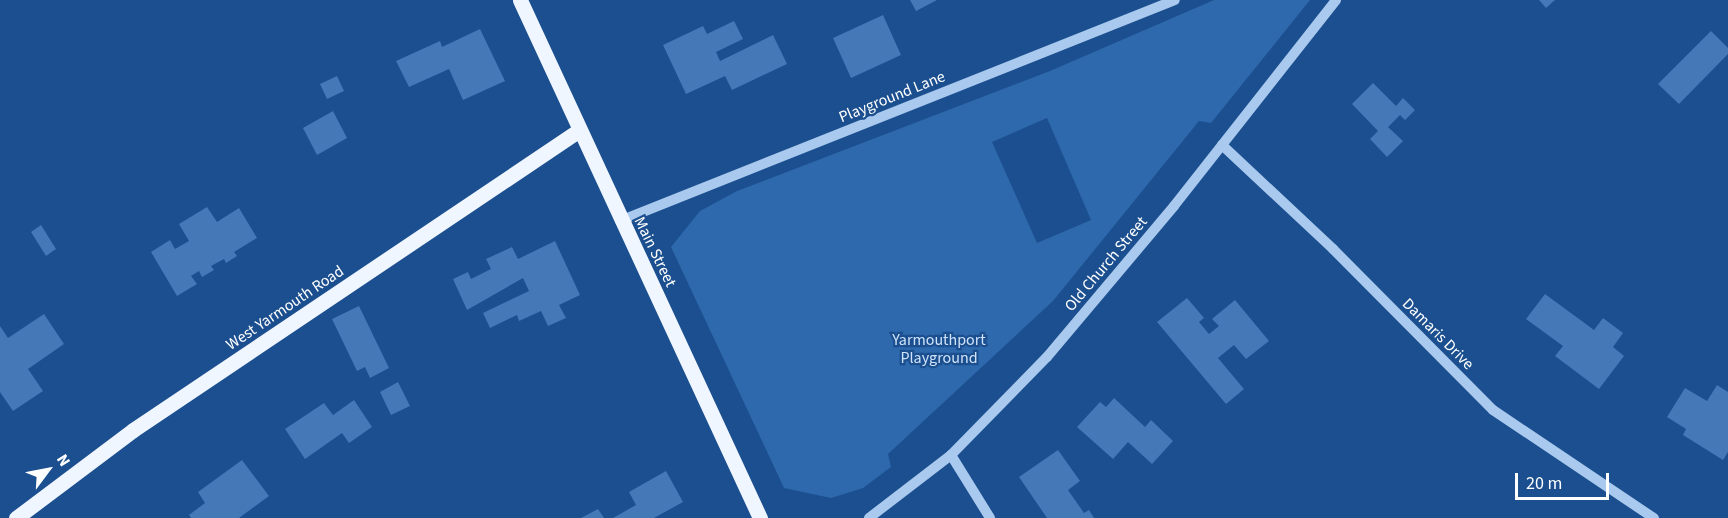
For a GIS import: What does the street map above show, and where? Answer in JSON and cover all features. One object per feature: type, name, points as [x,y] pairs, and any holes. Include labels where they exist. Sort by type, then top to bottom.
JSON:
[{"type":"main road","name":"Main Street","points":[[520,0],[578,131],[760,518]]},
{"type":"main road","name":"West Yarmouth Road","points":[[16,518],[133,430],[578,131]]},
{"type":"street","name":"Playground Lane","points":[[620,221],[1175,0]]},
{"type":"street","name":"Old Church Street","points":[[869,518],[951,455],[1047,357],[1221,146],[1336,0]]},
{"type":"street","name":"Damaris Drive","points":[[1221,146],[1333,249],[1493,410],[1654,518]]},
{"type":"street","points":[[951,455],[990,518]]},
{"type":"green space","name":"Yarmouthport Playground","points":[[1214,0],[1310,0],[1211,123],[1199,121],[1053,301],[888,454],[891,467],[863,488],[831,498],[784,488],[671,247],[700,211],[737,191],[1050,71]],"holes":[[[1047,118],[1091,220],[1037,243],[992,142]]]},
{"type":"building","points":[[910,0],[937,0],[916,11]]},
{"type":"building","points":[[1539,0],[1555,0],[1546,8]]},
{"type":"building","points":[[883,15],[901,55],[851,78],[833,38]]},
{"type":"building","points":[[734,21],[743,39],[716,52],[720,61],[773,35],[787,64],[732,90],[725,76],[686,94],[663,45],[703,26],[707,34]]},
{"type":"building","points":[[480,29],[505,81],[463,100],[449,69],[409,87],[396,61],[440,41],[442,47]]},
{"type":"building","points":[[1711,31],[1728,48],[1728,54],[1679,104],[1658,84]]},
{"type":"building","points":[[337,76],[344,91],[327,99],[320,84]]},
{"type":"building","points":[[1373,83],[1396,106],[1403,98],[1415,110],[1405,120],[1400,115],[1388,127],[1403,141],[1387,157],[1370,139],[1378,131],[1352,104]]},
{"type":"building","points":[[333,111],[347,138],[317,155],[303,128]]},
{"type":"building","points":[[207,207],[217,222],[239,208],[257,238],[234,252],[237,256],[226,263],[224,259],[211,266],[214,270],[202,277],[199,271],[191,276],[197,284],[177,296],[151,252],[170,240],[175,249],[189,241],[179,224]]},
{"type":"building","points":[[41,225],[56,249],[46,256],[31,232]]},
{"type":"building","points":[[555,241],[580,295],[559,305],[566,318],[548,326],[541,311],[519,321],[517,315],[490,328],[483,313],[529,291],[523,278],[467,310],[453,279],[468,272],[471,279],[491,269],[486,259],[512,247],[518,259]]},
{"type":"building","points":[[1545,294],[1594,330],[1603,318],[1623,333],[1613,347],[1624,356],[1599,389],[1555,356],[1563,346],[1526,319]]},
{"type":"building","points":[[1187,298],[1204,318],[1199,322],[1209,334],[1219,326],[1212,319],[1235,300],[1269,341],[1246,359],[1234,345],[1218,358],[1244,389],[1226,404],[1157,322]]},
{"type":"building","points":[[359,306],[389,368],[370,378],[365,367],[357,371],[332,319]]},
{"type":"building","points":[[44,314],[64,344],[28,369],[43,391],[13,411],[0,392],[0,326],[8,338]]},
{"type":"building","points":[[398,382],[410,406],[391,415],[380,392]]},
{"type":"building","points":[[1717,385],[1728,392],[1728,452],[1723,460],[1683,435],[1686,429],[1667,417],[1685,388],[1707,401]]},
{"type":"building","points":[[1114,398],[1145,427],[1151,420],[1173,441],[1152,464],[1128,442],[1113,459],[1077,427],[1100,402],[1106,407]]},
{"type":"building","points":[[354,400],[372,427],[349,443],[342,433],[305,459],[285,429],[324,403],[333,415]]},
{"type":"building","points":[[1058,450],[1080,481],[1068,490],[1084,513],[1089,510],[1094,518],[1047,518],[1019,477]]},
{"type":"building","points":[[242,460],[269,496],[239,518],[191,518],[189,515],[205,503],[198,492]]},
{"type":"building","points":[[666,471],[683,502],[654,518],[613,518],[636,505],[629,492]]},
{"type":"building","points":[[598,509],[604,518],[581,518]]}]
